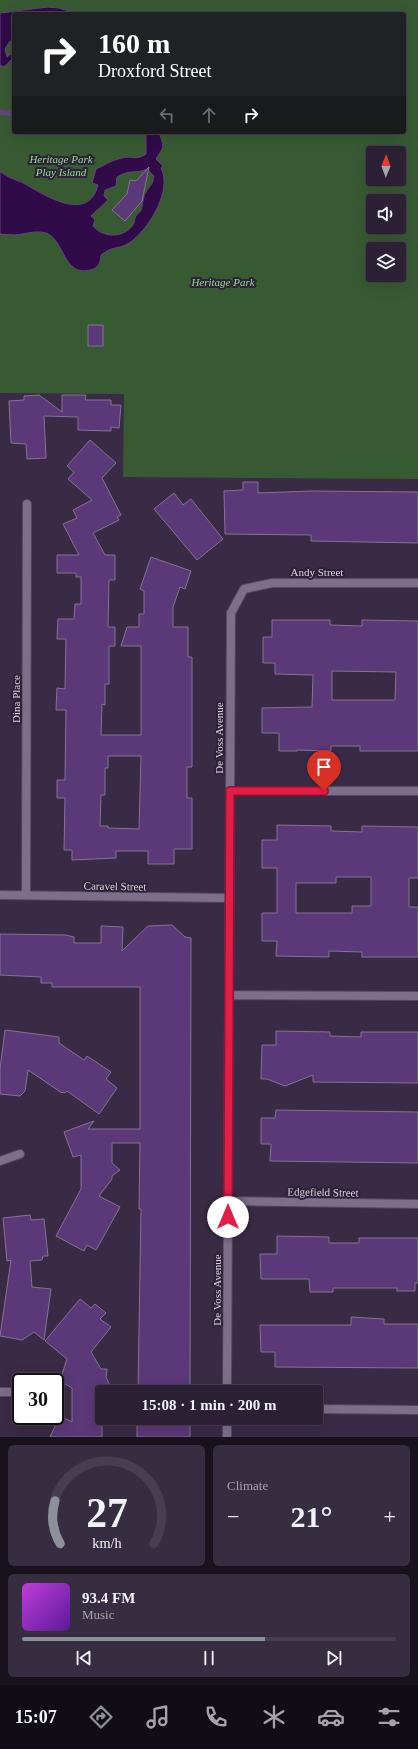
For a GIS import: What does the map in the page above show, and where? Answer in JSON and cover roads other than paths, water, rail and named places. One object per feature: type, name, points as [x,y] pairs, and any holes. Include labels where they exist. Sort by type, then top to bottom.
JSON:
[{"type":"street","name":"Dina Place","points":[[26,895],[27,504]]},
{"type":"street","name":"Andy Street","points":[[231,613],[244,589],[272,583],[418,583]]},
{"type":"street","name":"De Voss Avenue","points":[[227,1385],[231,613]]},
{"type":"street","points":[[230,791],[418,791]]},
{"type":"street","name":"Caravel Street","points":[[0,895],[229,898]]},
{"type":"street","points":[[229,995],[418,996]]},
{"type":"street","points":[[0,1162],[20,1154]]},
{"type":"street","name":"Edgefield Street","points":[[228,1202],[418,1204]]},
{"type":"street","points":[[0,1392],[12,1392]]},
{"type":"street","points":[[323,1409],[418,1410]]},
{"type":"street","points":[[227,1425],[227,1437]]},
{"type":"waterway","points":[[0,112],[12,114]]},
{"type":"park label","name":"Heritage Park Play Island","points":[[61,165]]},
{"type":"park label","name":"Heritage Park","points":[[223,282]]}]
